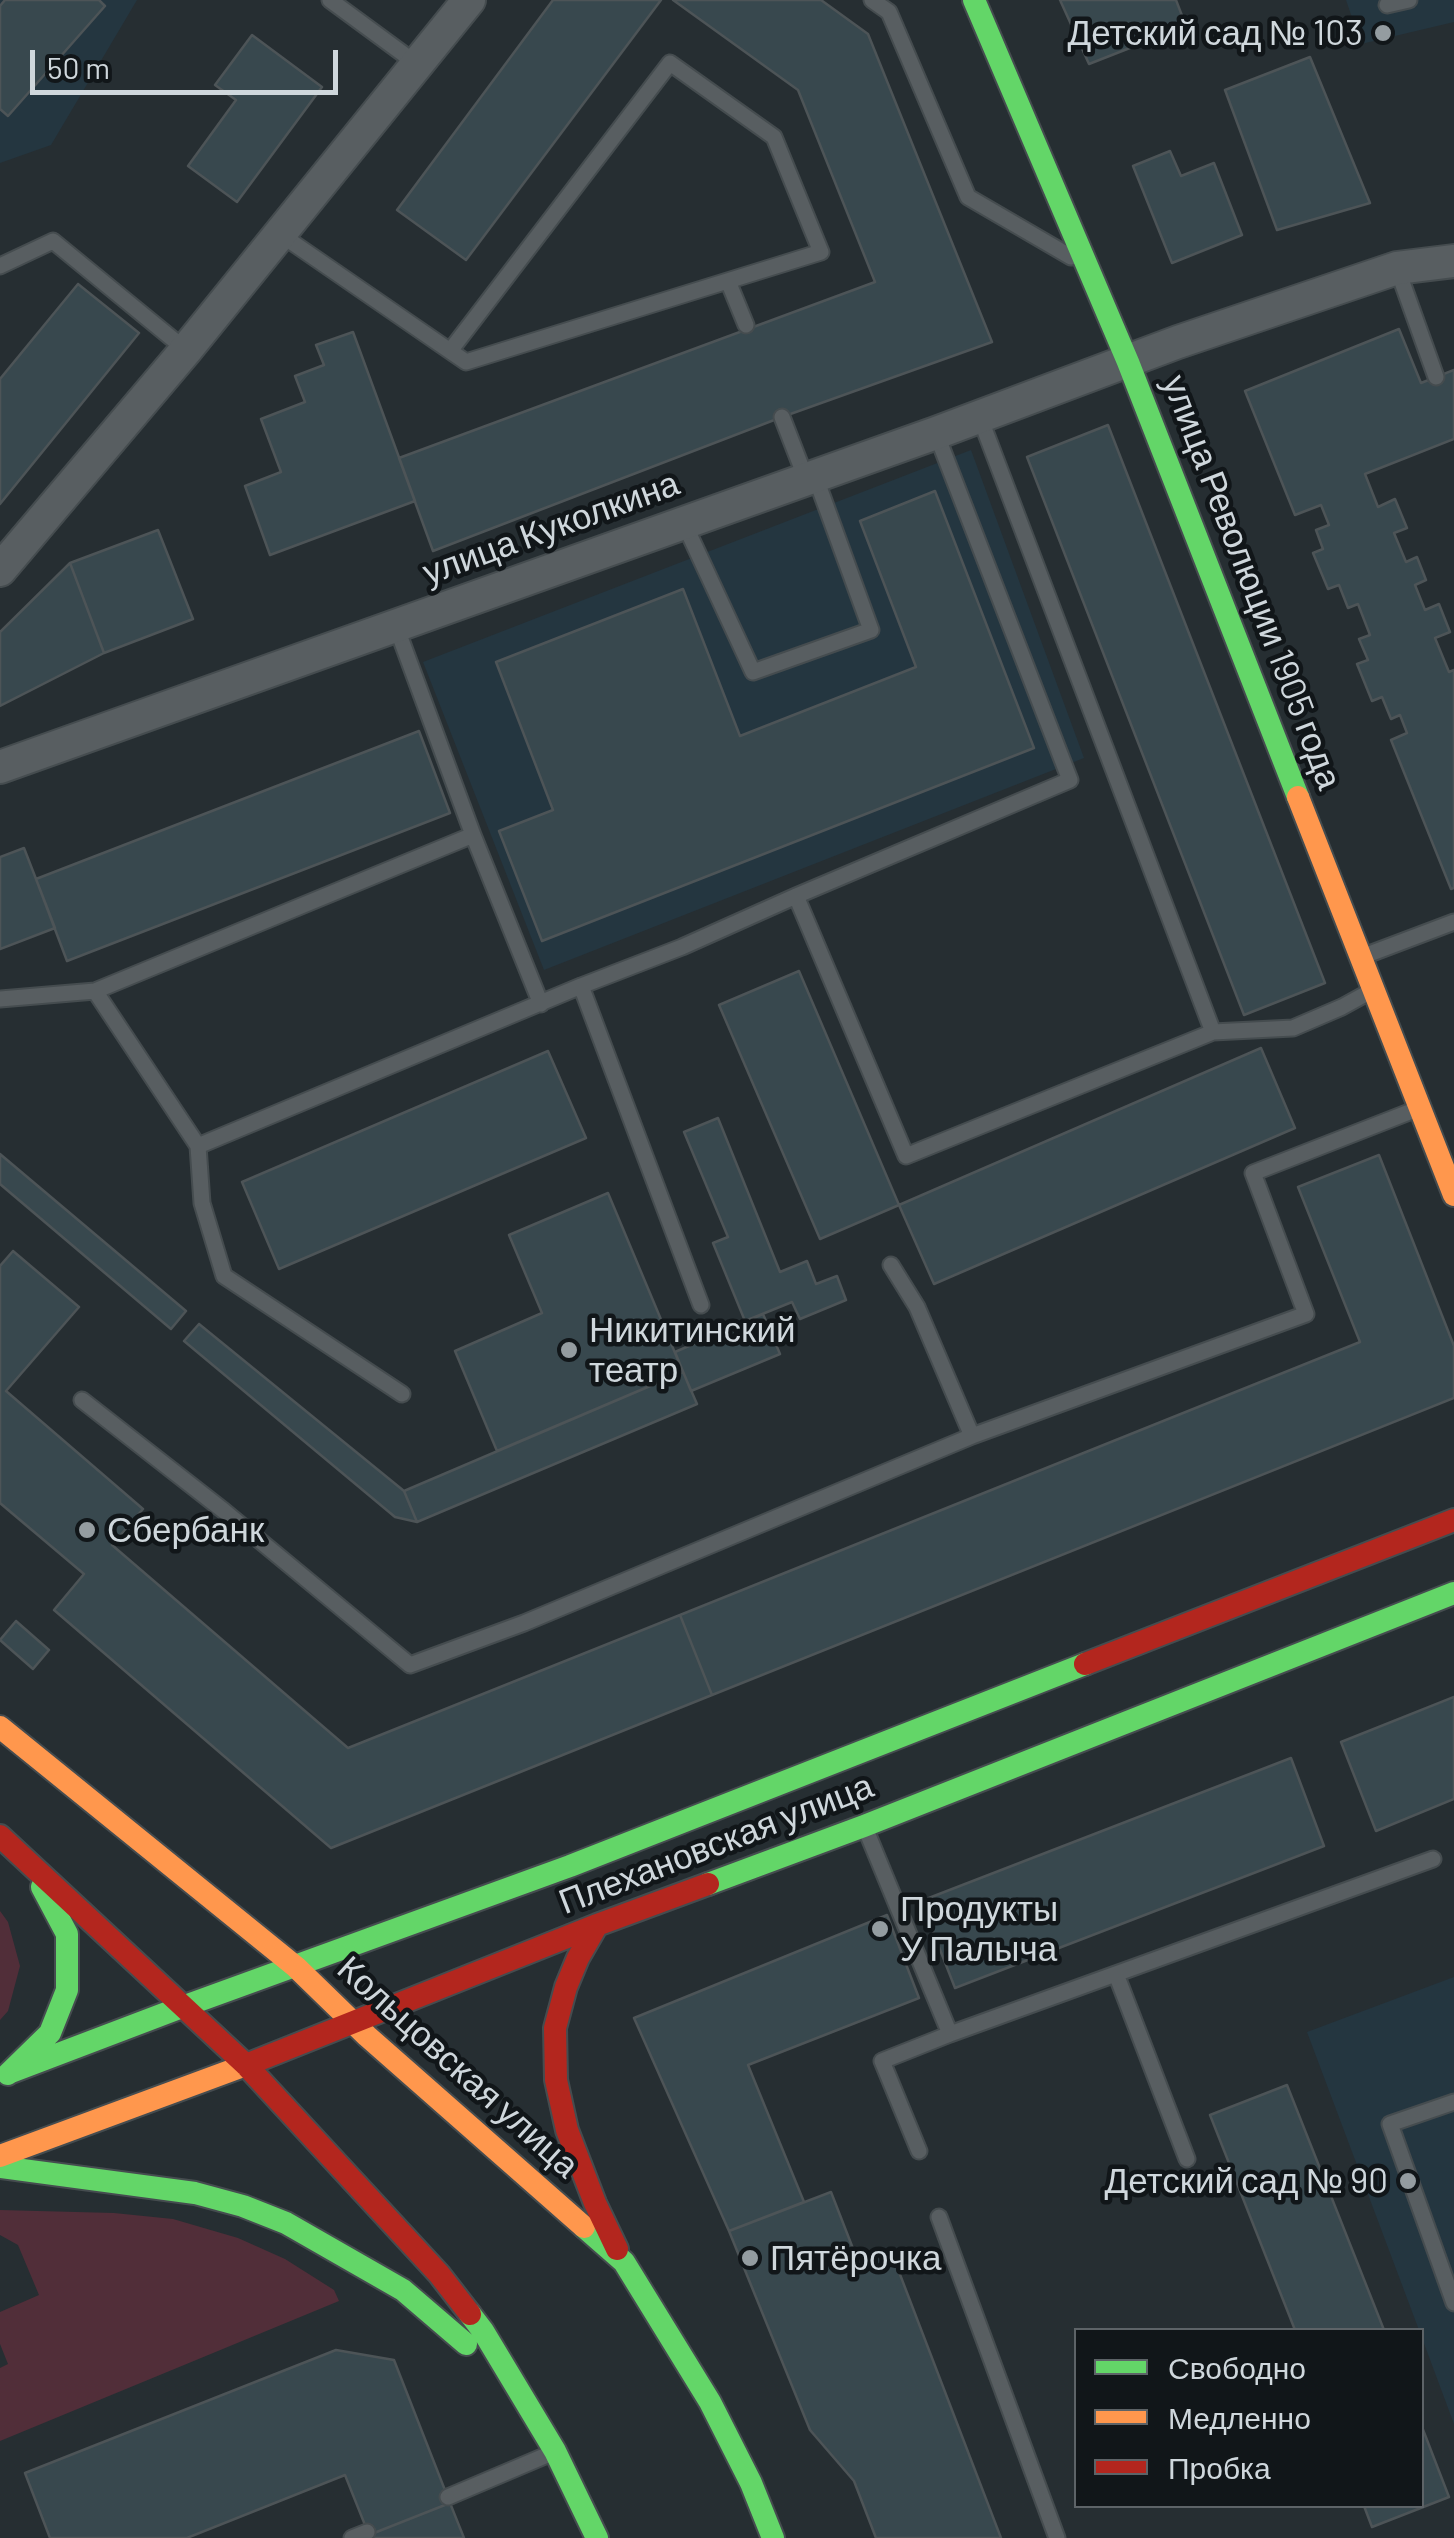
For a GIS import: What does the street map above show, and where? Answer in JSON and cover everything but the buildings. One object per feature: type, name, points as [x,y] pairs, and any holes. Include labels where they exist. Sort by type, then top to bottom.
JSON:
[{"type":"main road","name":"улица Революции 1905 года","points":[[974,0],[1128,362],[1454,1195]]},
{"type":"main road","name":"Плехановская улица","points":[[4,2075],[672,1826],[1454,1520]]},
{"type":"main road","name":"Плехановская улица","points":[[0,2156],[246,2066],[597,1925],[864,1826],[1454,1593]]},
{"type":"main road","name":"Кольцовская улица","points":[[0,1727],[296,1968],[352,2023],[624,2262],[710,2402],[773,2538]]},
{"type":"main road","points":[[0,1836],[246,2066],[439,2274],[483,2331],[519,2390],[556,2452],[597,2538]]},
{"type":"main road","points":[[4,2075],[50,2033],[67,1990],[66,1934],[31,1865]]},
{"type":"main road","points":[[597,1925],[578,1958],[554,2028],[556,2080],[567,2130],[595,2203],[624,2262]]},
{"type":"main road","points":[[0,2166],[195,2193],[286,2223],[403,2290],[519,2390]]},
{"type":"street","points":[[0,570],[186,350],[469,0]]},
{"type":"street","name":"улица Куколкина","points":[[0,768],[936,433],[1178,342],[1396,268],[1454,261]]},
{"type":"lane","points":[[330,0],[417,64]]},
{"type":"lane","points":[[872,0],[888,12],[968,197],[1088,268]]},
{"type":"lane","points":[[1387,5],[1409,0]]},
{"type":"lane","points":[[280,234],[450,351],[466,362],[821,252],[774,136],[670,63],[450,351]]},
{"type":"lane","points":[[0,266],[53,241],[186,350]]},
{"type":"lane","points":[[1396,268],[1436,377]]},
{"type":"lane","points":[[728,281],[746,325]]},
{"type":"lane","points":[[979,415],[1212,1032]]},
{"type":"lane","points":[[684,522],[753,672],[871,630],[811,478],[782,417]]},
{"type":"lane","points":[[198,1146],[581,986],[682,948],[1070,780],[936,433]]},
{"type":"lane","points":[[396,626],[541,1004]]},
{"type":"lane","points":[[0,999],[95,991],[473,835]]},
{"type":"lane","points":[[796,896],[906,1156],[1212,1032],[1293,1028],[1375,989]]},
{"type":"lane","points":[[1362,956],[1454,922]]},
{"type":"lane","points":[[581,986],[701,1305]]},
{"type":"lane","points":[[95,991],[198,1146],[202,1203],[224,1276],[402,1394]]},
{"type":"lane","points":[[82,1400],[410,1664],[524,1623],[972,1436],[1306,1314],[1253,1173],[1420,1107]]},
{"type":"lane","points":[[890,1265],[917,1307],[972,1436]]},
{"type":"lane","points":[[864,1826],[950,2034]]},
{"type":"lane","points":[[919,2151],[882,2061],[1433,1860]]},
{"type":"lane","points":[[1116,1974],[1187,2158]]},
{"type":"lane","points":[[1454,2102],[1390,2124],[1454,2303]]},
{"type":"lane","points":[[938,2216],[1057,2538]]},
{"type":"lane","points":[[448,2498],[556,2452]]},
{"type":"shaded area","points":[[0,0],[137,0],[51,145],[0,163]]},
{"type":"shaded area","name":"Детский сад № 103","points":[[1346,0],[1454,0],[1454,22],[1361,44]]},
{"type":"shaded area","points":[[971,450],[1084,758],[544,970],[423,662]]},
{"type":"shaded area","points":[[0,1911],[8,1922],[20,1966],[8,2011],[0,2020]]},
{"type":"shaded area","name":"Детский сад № 90","points":[[1454,1977],[1454,2424],[1424,2343],[1424,2328],[1418,2328],[1307,2032]]},
{"type":"shaded area","points":[[0,2210],[173,2219],[238,2238],[285,2259],[334,2290],[339,2301],[0,2441],[0,2368],[8,2364],[0,2344],[0,2312],[39,2295],[18,2245],[0,2235]]},
{"type":"traffic: fast","points":[[974,0],[1128,362],[1298,797]]},
{"type":"traffic: fast","points":[[708,1884],[1454,1593]]},
{"type":"traffic: fast","points":[[182,2007],[570,1866],[1085,1664]]},
{"type":"traffic: fast","points":[[8,2074],[50,2033],[67,1990],[67,1934],[42,1887]]},
{"type":"traffic: fast","points":[[11,2072],[182,2007]]},
{"type":"traffic: fast","points":[[0,2167],[195,2193],[243,2206],[286,2223],[403,2290],[466,2344]]},
{"type":"traffic: fast","points":[[584,2227],[624,2262],[710,2402],[751,2483],[773,2538]]},
{"type":"traffic: fast","points":[[470,2314],[555,2451],[597,2538]]},
{"type":"traffic: slow","points":[[1298,797],[1454,1195]]},
{"type":"traffic: slow","points":[[0,1727],[296,1967],[367,2036],[584,2227]]},
{"type":"traffic: slow","points":[[0,2156],[246,2065]]},
{"type":"traffic: jam","points":[[1085,1664],[1454,1520]]},
{"type":"traffic: jam","points":[[0,1836],[246,2065],[439,2274],[470,2314]]},
{"type":"traffic: jam","points":[[246,2065],[708,1884]]},
{"type":"traffic: jam","points":[[597,1925],[566,1987],[555,2028],[556,2080],[567,2130],[617,2249]]},
{"type":"place","name":"Детский сад № 103","points":[[1383,33]]},
{"type":"place","name":"Никитинский театр","points":[[569,1350]]},
{"type":"place","name":"Сбербанк","points":[[87,1530]]},
{"type":"place","name":"Продукты У Палыча","points":[[880,1929]]},
{"type":"place","name":"Детский сад № 90","points":[[1408,2181]]},
{"type":"place","name":"Пятёрочка","points":[[750,2258]]}]
